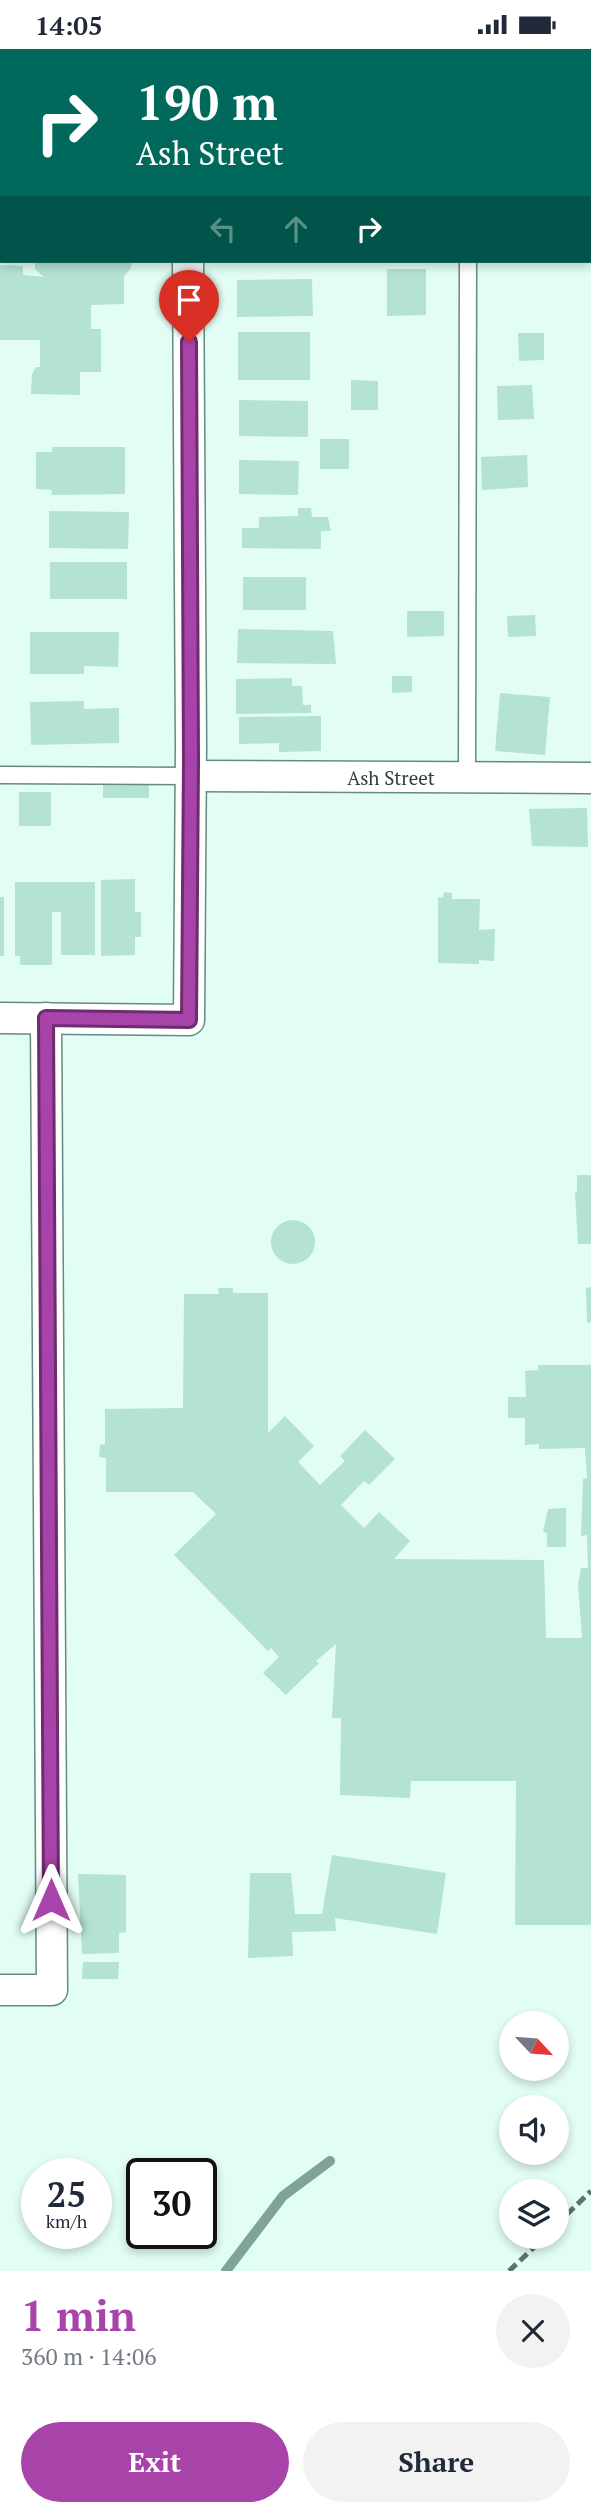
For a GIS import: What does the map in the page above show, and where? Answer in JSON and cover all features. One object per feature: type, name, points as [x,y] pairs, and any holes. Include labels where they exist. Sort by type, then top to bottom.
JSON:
[{"type":"street","points":[[0,1018],[189,1020],[191,776],[188,263]]},
{"type":"street","name":"Ash Street","points":[[191,776],[591,778]]},
{"type":"street","points":[[0,1990],[52,1990],[46,1018]]},
{"type":"lane","points":[[467,777],[468,263]]},
{"type":"lane","points":[[0,775],[191,776]]},
{"type":"building","points":[[35,263],[132,263],[124,276],[124,304],[91,305],[91,329],[101,329],[101,372],[80,372],[80,395],[31,394],[32,374],[36,367],[40,367],[40,340],[0,340],[0,265],[23,266],[23,275],[44,277],[35,269]]},
{"type":"building","points":[[387,269],[426,269],[426,315],[387,316]]},
{"type":"building","points":[[312,279],[313,316],[237,317],[237,280]]},
{"type":"building","points":[[238,332],[310,332],[310,380],[238,380]]},
{"type":"building","points":[[518,333],[544,333],[544,360],[519,361]]},
{"type":"building","points":[[351,380],[378,381],[378,410],[351,410]]},
{"type":"building","points":[[532,385],[534,419],[498,420],[497,386]]},
{"type":"building","points":[[239,400],[308,401],[308,437],[239,436]]},
{"type":"building","points":[[320,439],[349,439],[349,469],[320,469]]},
{"type":"building","points":[[52,447],[125,447],[125,494],[51,495],[52,490],[36,489],[36,452],[52,452]]},
{"type":"building","points":[[527,455],[528,487],[482,490],[481,457]]},
{"type":"building","points":[[239,460],[299,461],[298,495],[239,494]]},
{"type":"building","points":[[298,508],[311,508],[312,517],[328,517],[331,531],[321,531],[321,549],[242,548],[242,528],[259,528],[259,517],[298,516]]},
{"type":"building","points":[[49,511],[129,512],[128,549],[49,548]]},
{"type":"building","points":[[50,562],[127,562],[127,599],[50,599]]},
{"type":"building","points":[[243,577],[306,577],[306,610],[243,610]]},
{"type":"building","points":[[407,611],[444,611],[444,636],[407,637]]},
{"type":"building","points":[[535,615],[536,636],[508,637],[507,616]]},
{"type":"building","points":[[238,629],[333,631],[336,664],[237,663]]},
{"type":"building","points":[[30,632],[119,632],[118,667],[84,666],[84,674],[30,674]]},
{"type":"building","points":[[392,676],[412,676],[412,692],[392,693]]},
{"type":"building","points":[[292,678],[292,686],[302,686],[303,705],[311,705],[311,713],[236,714],[236,679]]},
{"type":"building","points":[[500,693],[550,697],[545,755],[495,751]]},
{"type":"building","points":[[84,701],[84,709],[119,708],[119,743],[31,745],[30,702]]},
{"type":"building","points":[[321,716],[321,751],[279,752],[279,743],[239,744],[239,717]]},
{"type":"building","points":[[103,780],[149,780],[149,798],[103,798]]},
{"type":"building","points":[[19,792],[51,792],[51,826],[19,826]]},
{"type":"building","points":[[587,808],[588,847],[532,846],[529,809]]},
{"type":"building","points":[[135,879],[135,912],[141,912],[141,937],[135,937],[135,955],[101,956],[101,880]]},
{"type":"building","points":[[15,882],[95,882],[95,955],[61,955],[61,912],[52,912],[52,965],[20,965],[20,956],[15,956]]},
{"type":"building","points":[[444,892],[452,893],[452,899],[480,899],[479,930],[495,929],[494,961],[479,960],[479,964],[438,963],[438,897],[443,898]]},
{"type":"building","points":[[0,897],[4,897],[4,956],[0,956]]},
{"type":"building","points":[[577,1175],[591,1175],[591,1244],[578,1244],[575,1192]]},
{"type":"building","points":[[293,1220],[308,1227],[315,1242],[308,1257],[293,1264],[278,1257],[271,1242],[278,1227]]},
{"type":"building","points":[[591,1287],[591,1322],[587,1323],[586,1288]]},
{"type":"building","points":[[218,1288],[233,1288],[233,1293],[268,1293],[268,1433],[285,1416],[314,1446],[298,1462],[320,1485],[345,1461],[340,1456],[365,1430],[395,1459],[369,1485],[364,1481],[341,1505],[364,1528],[379,1512],[410,1541],[394,1559],[544,1560],[546,1638],[582,1638],[578,1585],[581,1568],[588,1568],[587,1535],[581,1536],[583,1479],[587,1478],[585,1448],[539,1449],[539,1444],[525,1445],[525,1418],[508,1418],[508,1397],[526,1397],[525,1371],[538,1370],[538,1365],[591,1365],[591,1925],[515,1925],[516,1781],[411,1781],[410,1798],[340,1795],[341,1718],[332,1718],[336,1644],[316,1661],[319,1663],[286,1695],[263,1673],[279,1657],[271,1648],[268,1651],[174,1555],[216,1514],[193,1492],[106,1492],[106,1458],[99,1457],[100,1445],[105,1444],[105,1409],[183,1408],[184,1294],[219,1294]]},
{"type":"building","points":[[566,1508],[566,1547],[547,1547],[547,1533],[543,1532],[548,1509]]},
{"type":"building","points":[[332,1855],[446,1873],[437,1934],[335,1918],[336,1931],[292,1932],[293,1956],[248,1958],[250,1873],[291,1873],[295,1914],[322,1914]]},
{"type":"building","points":[[78,1874],[126,1875],[126,1932],[119,1933],[119,1953],[82,1954]]},
{"type":"building","points":[[83,1962],[119,1962],[118,1979],[82,1979]]},
{"type":"waterway","points":[[226,2271],[283,2196],[330,2161]]},
{"type":"railway","points":[[569,2212],[591,2191]]},
{"type":"railway","points":[[509,2271],[532,2249]]},
{"type":"route","points":[[51,1900],[46,1018],[189,1020],[189,342]]}]
